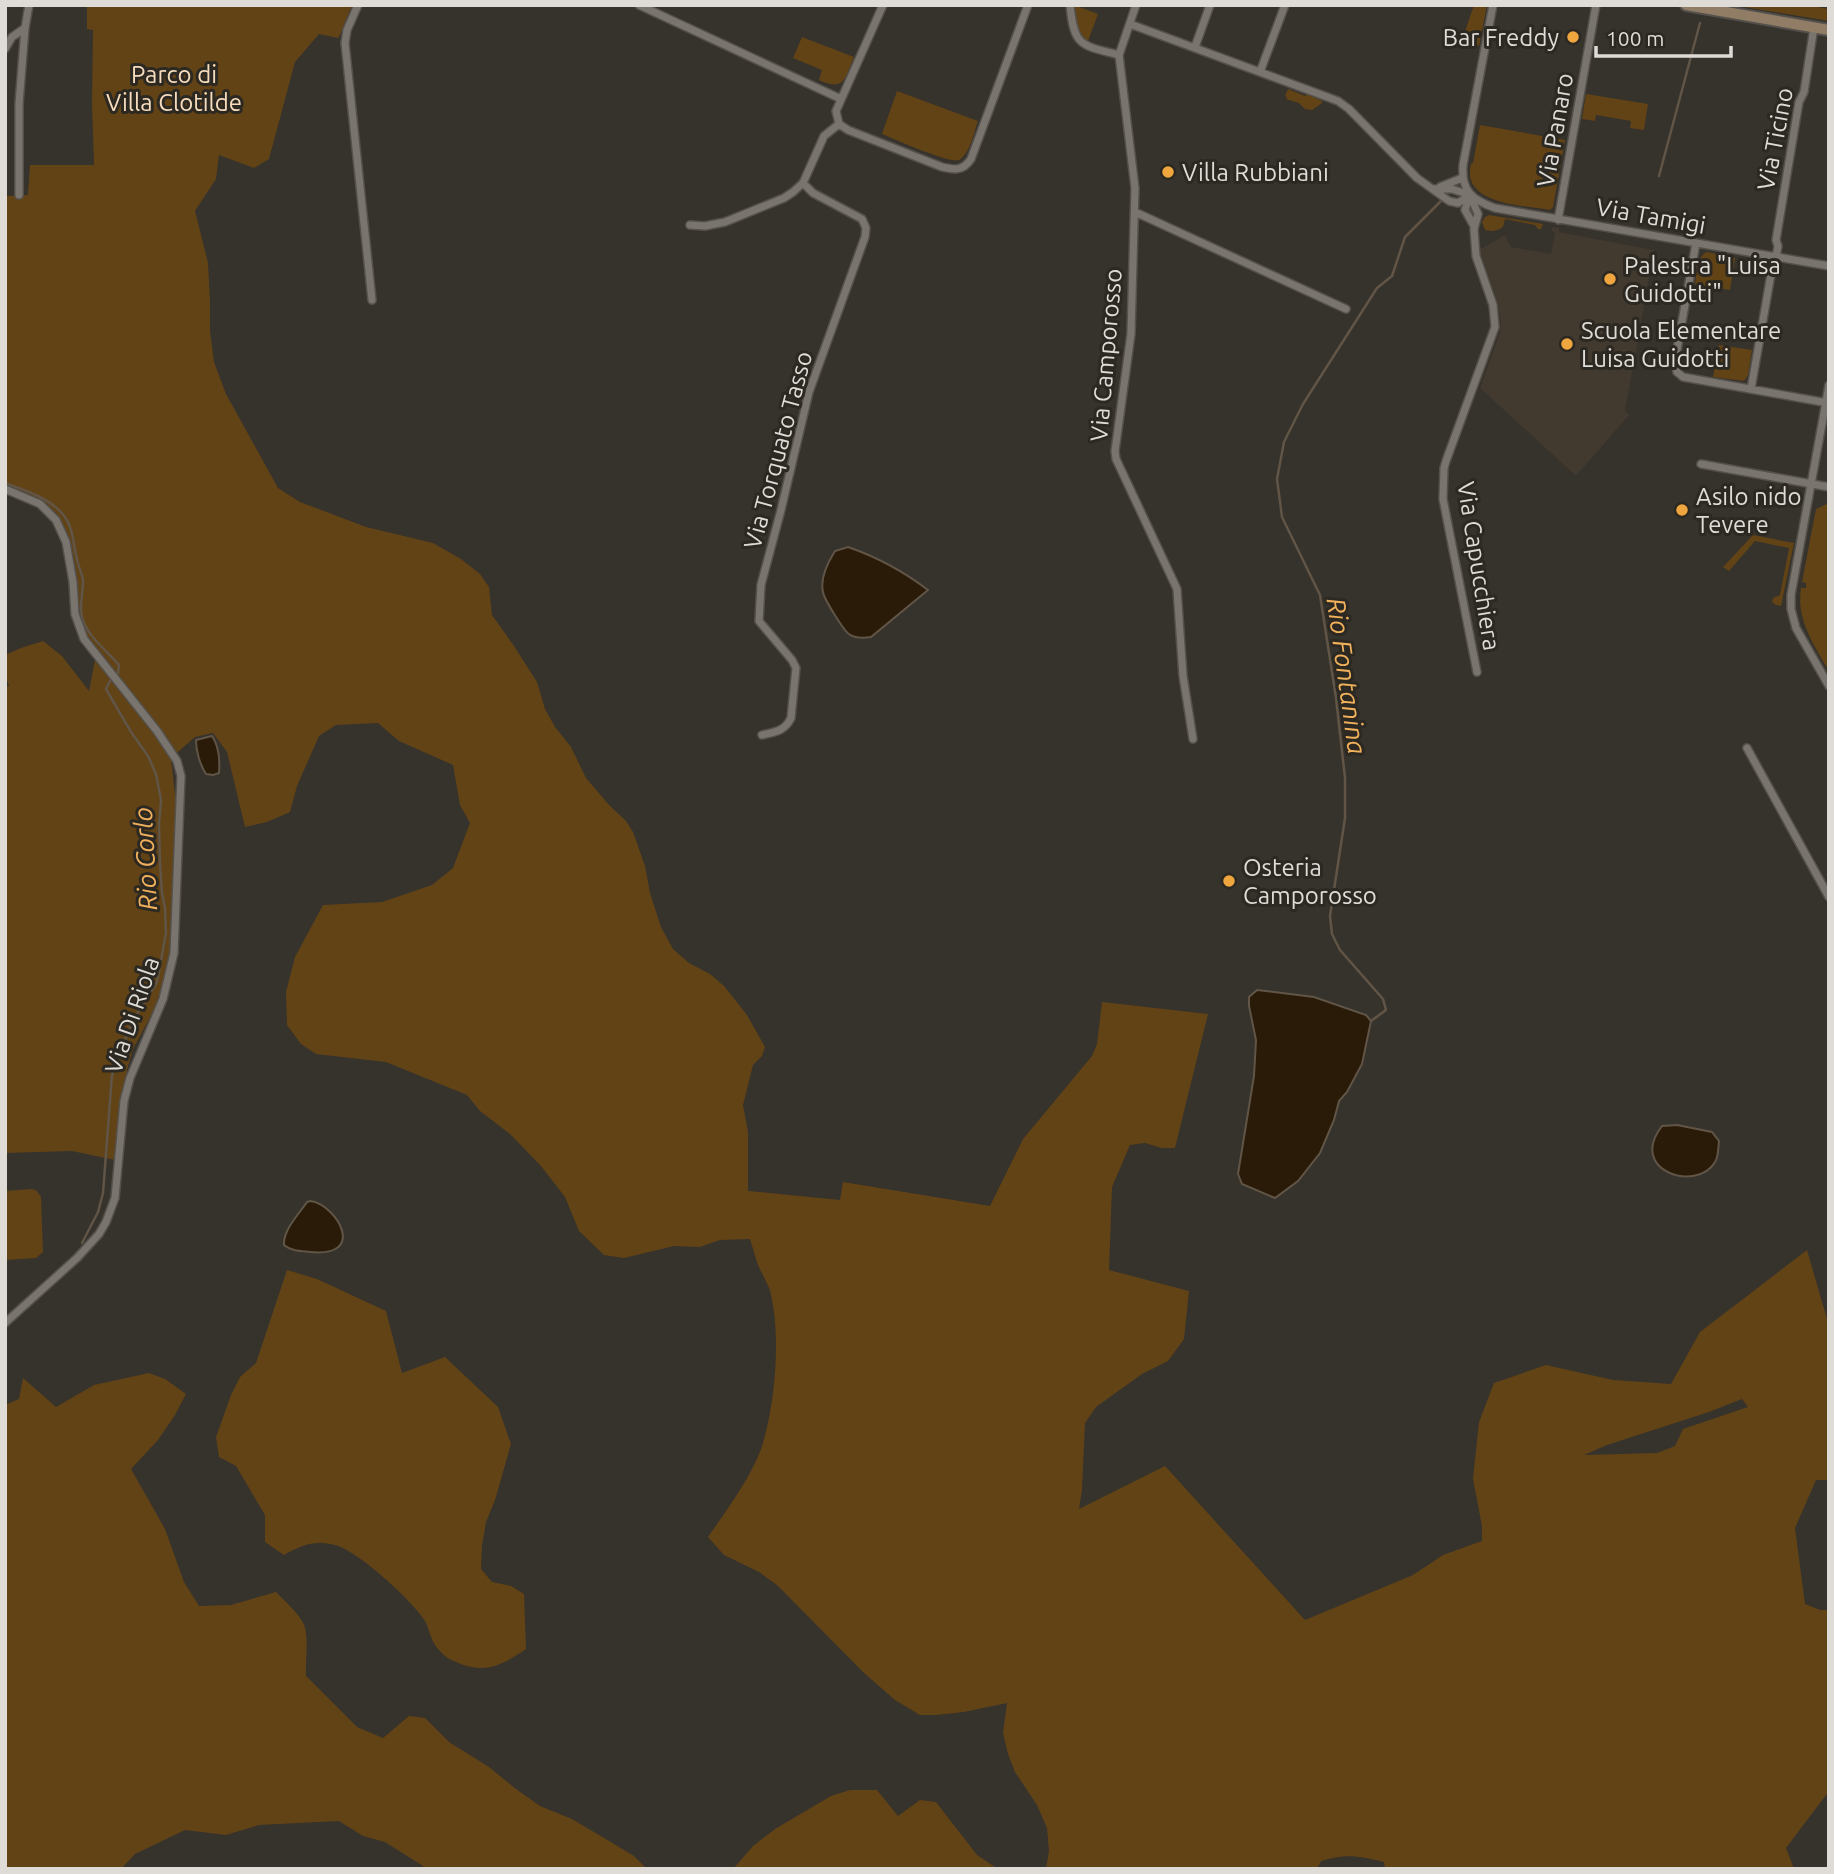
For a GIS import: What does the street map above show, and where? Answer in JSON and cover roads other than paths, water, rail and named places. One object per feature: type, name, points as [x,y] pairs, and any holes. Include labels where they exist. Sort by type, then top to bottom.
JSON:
[{"type":"street","points":[[19,195],[19,104],[29,5]]},
{"type":"street","points":[[358,5],[347,30],[345,44],[372,300]]},
{"type":"street","points":[[639,5],[841,99]]},
{"type":"street","points":[[883,5],[836,111],[839,124],[942,167],[957,169],[967,165],[971,159],[1028,5]]},
{"type":"street","points":[[1070,5],[1075,35],[1079,41],[1119,55]]},
{"type":"street","name":"Via Camporosso","points":[[1136,5],[1119,55],[1135,188],[1135,212],[1131,334],[1115,451],[1116,459],[1177,589],[1183,676],[1193,739]]},
{"type":"street","points":[[1195,47],[1210,5]]},
{"type":"street","points":[[1260,72],[1285,5]]},
{"type":"street","name":"Via Panaro","points":[[1558,220],[1596,5]]},
{"type":"street","points":[[1686,5],[1829,30]]},
{"type":"street","points":[[1434,189],[1462,178],[1464,152],[1494,6]]},
{"type":"street","points":[[1130,24],[1338,101],[1417,178],[1444,197],[1455,194],[1470,195]]},
{"type":"street","name":"Via Ticino","points":[[1751,389],[1778,246],[1776,240],[1799,99],[1804,92],[1814,27]]},
{"type":"street","points":[[5,49],[12,37],[25,28]]},
{"type":"street","points":[[690,225],[705,226],[732,220],[783,198],[803,183],[824,136],[839,124]]},
{"type":"street","name":"Via Capucchiera","points":[[1462,178],[1478,214],[1474,226],[1476,256],[1493,305],[1495,327],[1444,468],[1443,499],[1477,672]]},
{"type":"street","name":"Via Torquato Tasso","points":[[762,735],[781,730],[788,725],[796,668],[759,621],[761,585],[809,392],[866,228],[862,219],[813,193],[803,183]]},
{"type":"street","points":[[1434,189],[1452,189],[1470,195]]},
{"type":"street","name":"Via Tamigi","points":[[1470,195],[1477,202],[1495,208],[1829,266]]},
{"type":"street","points":[[1135,212],[1346,309]]},
{"type":"street","points":[[1696,243],[1675,361],[1677,372],[1683,377],[1827,402]]},
{"type":"street","points":[[1829,385],[1791,595],[1796,628],[1829,686]]},
{"type":"street","points":[[1702,464],[1829,486]]},
{"type":"street","name":"Via Di Riola","points":[[5,489],[40,505],[56,520],[66,542],[75,614],[84,639],[158,731],[177,761],[181,776],[174,953],[163,999],[130,1077],[124,1101],[115,1198],[99,1234],[77,1258],[5,1324]]},
{"type":"street","points":[[1747,748],[1829,897]]},
{"type":"waterway","points":[[1659,176],[1700,23]]},
{"type":"waterway","name":"Rio Fontanina","points":[[1371,1021],[1386,1010],[1383,999],[1340,950],[1332,934],[1330,916],[1345,818],[1345,778],[1336,698],[1320,595],[1282,517],[1277,479],[1284,442],[1303,404],[1377,288],[1392,276],[1405,237],[1442,200]]},
{"type":"waterway","name":"Rio Corlo","points":[[5,483],[52,504],[66,518],[83,580],[82,618],[95,640],[119,665],[118,673],[106,689],[148,756],[156,774],[161,800],[160,863],[166,933],[157,982],[132,1022],[112,1075],[103,1193],[98,1212],[82,1243]]},
{"type":"place","name":"Bar Freddy","points":[[1573,37]]},
{"type":"place","name":"Villa Rubbiani","points":[[1168,172]]},
{"type":"place","name":"Palestra \"Luisa Guidotti\"","points":[[1610,279]]},
{"type":"place","name":"Scuola Elementare Luisa Guidotti","points":[[1567,344]]},
{"type":"place","name":"Asilo nido Tevere","points":[[1682,510]]},
{"type":"place","name":"Osteria Camporosso","points":[[1229,881]]},
{"type":"park label","name":"Parco di Villa Clotilde","points":[[174,88]]}]
